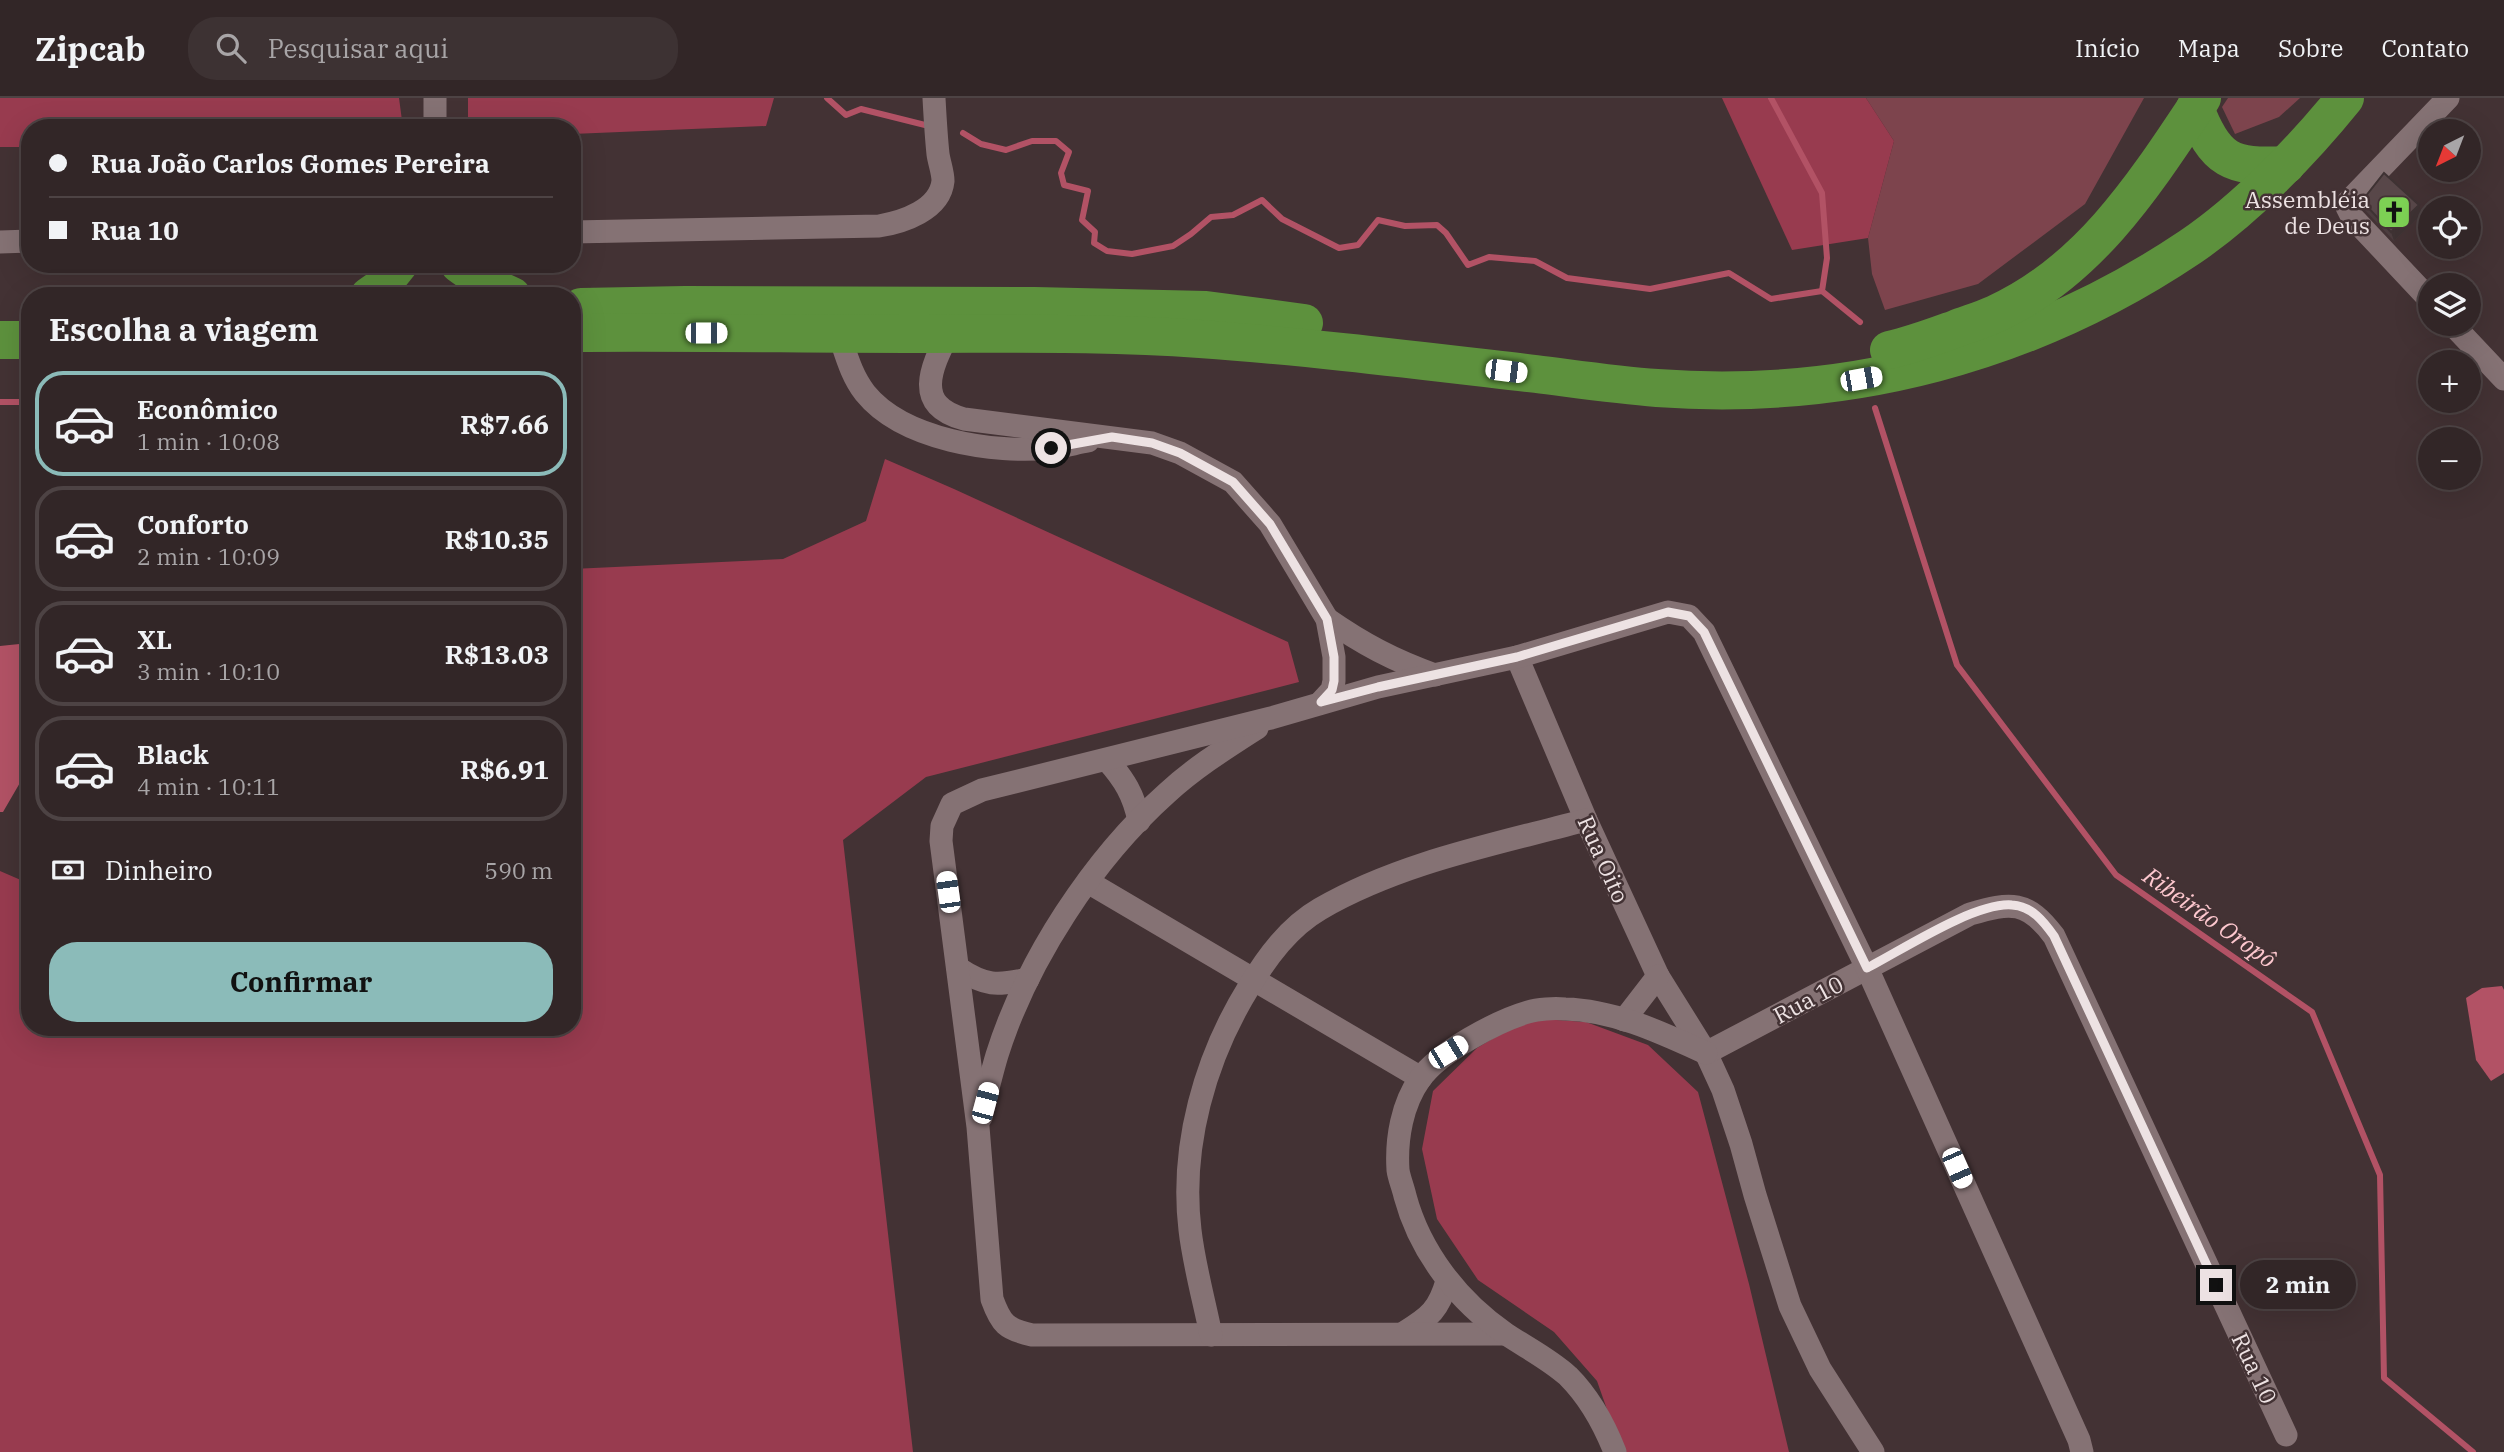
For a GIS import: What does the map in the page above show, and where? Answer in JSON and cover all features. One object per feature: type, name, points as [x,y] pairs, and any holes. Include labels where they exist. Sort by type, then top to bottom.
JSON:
[{"type":"highway","points":[[581,333],[1121,335],[1294,347],[1659,388],[1754,389],[1837,384],[1909,371],[1969,354],[2056,323],[2192,246],[2286,164],[2345,98]]},
{"type":"highway","points":[[2198,103],[2210,142],[2224,156],[2239,164],[2257,167],[2286,164]]},
{"type":"highway","points":[[581,307],[1008,306],[1206,310],[1616,362],[1717,369],[1815,364],[1909,346],[1996,314],[2041,287],[2085,253],[2123,211],[2160,163],[2198,103]]},
{"type":"highway","points":[[381,287],[392,273]]},
{"type":"highway","points":[[472,273],[492,287]]},
{"type":"highway","points":[[0,314],[21,314]]},
{"type":"highway","points":[[0,340],[21,340]]},
{"type":"street","points":[[435,98],[435,119]]},
{"type":"street","points":[[581,232],[879,226],[897,223],[920,213],[934,201],[943,182],[934,98]]},
{"type":"street","points":[[2418,287],[2352,218],[2347,211],[2348,202],[2448,98]]},
{"type":"street","points":[[0,242],[21,241]]},
{"type":"street","points":[[839,334],[854,377],[866,395],[890,415],[938,436],[1005,448],[1051,448],[1112,437]]},
{"type":"street","points":[[948,334],[933,363],[929,380],[932,395],[939,407],[951,416],[1152,443],[1180,453],[1233,482],[1270,524],[1327,619],[1334,657],[1334,681],[1332,690],[1321,702]]},
{"type":"street","points":[[2463,336],[2504,379]]},
{"type":"street","points":[[1505,1334],[1405,1332],[1032,1335],[1006,1326],[992,1299],[978,1127],[941,841],[942,826],[952,804],[982,790],[1272,718],[1321,702],[1517,657],[1668,612],[1689,616],[1704,632],[1867,968],[2079,1440],[2082,1452]]},
{"type":"street","points":[[1327,619],[1364,645],[1435,675]]},
{"type":"street","name":"Rua Oito","points":[[1517,657],[1586,820],[1658,976],[1706,1053],[1723,1090],[1790,1306],[1820,1369],[1873,1452]]},
{"type":"street","points":[[978,1127],[998,1054],[1028,979],[1062,919],[1088,881],[1167,792],[1207,761],[1272,718]]},
{"type":"street","points":[[1107,760],[1130,789],[1139,821]]},
{"type":"street","points":[[1211,1335],[1190,1230],[1189,1180],[1193,1141],[1208,1070],[1228,1020],[1280,942],[1318,910],[1395,873],[1586,820]]},
{"type":"street","points":[[1088,881],[1421,1078]]},
{"type":"street","name":"Rua 10","points":[[1706,1053],[1970,914],[1997,906],[2013,905],[2029,910],[2042,919],[2054,936],[2286,1434]]},
{"type":"street","points":[[958,968],[994,985],[1028,979]]},
{"type":"street","points":[[1624,1020],[1658,976]]},
{"type":"street","points":[[1615,1452],[1606,1429],[1584,1394],[1551,1362],[1505,1334],[1447,1281],[1410,1217],[1398,1171],[1399,1134],[1406,1105],[1421,1078],[1448,1052],[1482,1032],[1528,1012],[1565,1009],[1624,1020],[1706,1053]]},
{"type":"street","points":[[1405,1332],[1433,1312],[1443,1298],[1447,1281]]},
{"type":"shaded area","points":[[0,98],[399,98],[402,119],[21,119],[21,147],[0,147]]},
{"type":"shaded area","points":[[468,98],[774,98],[766,126],[581,134],[581,119],[468,119]]},
{"type":"shaded area","points":[[1722,98],[1866,98],[1894,141],[1868,238],[1792,250]]},
{"type":"shaded area","points":[[1866,98],[2144,98],[2085,204],[1978,284],[1885,310],[1872,274],[1868,238],[1894,141]]},
{"type":"shaded area","points":[[2228,98],[2300,98],[2279,117],[2235,134],[2222,107]]},
{"type":"shaded area","points":[[885,459],[1288,642],[1299,682],[926,777],[843,840],[913,1452],[0,1452],[0,871],[21,880],[21,1036],[581,1036],[581,569],[783,559],[866,521]]},
{"type":"shaded area","points":[[21,644],[21,781],[3,812],[0,812],[0,646]]},
{"type":"shaded area","points":[[2502,986],[2504,1073],[2491,1081],[2476,1060],[2466,998],[2482,988]]},
{"type":"shaded area","points":[[1527,1018],[1586,1022],[1648,1045],[1698,1092],[1749,1284],[1789,1452],[1622,1452],[1597,1381],[1554,1332],[1478,1280],[1437,1219],[1422,1149],[1433,1091],[1477,1048]]},
{"type":"building","name":"Assembléia de Deus","points":[[2384,173],[2418,206],[2391,232],[2362,201]]},
{"type":"waterway","points":[[827,98],[846,115],[861,109],[925,125]]},
{"type":"waterway","name":"Ribeirão Oropô","points":[[1771,98],[1822,193],[1827,258],[1822,291],[1860,322]]},
{"type":"waterway","points":[[963,133],[981,144],[1006,150],[1032,141],[1056,141],[1069,152],[1061,173],[1064,185],[1088,191],[1082,220],[1095,232],[1094,243],[1107,251],[1132,254],[1173,246],[1211,217],[1233,215],[1262,200],[1282,219],[1339,248],[1358,245],[1378,220],[1405,226],[1437,225],[1446,233],[1468,265],[1489,257],[1535,261],[1567,278],[1650,289],[1729,273],[1771,299],[1822,291]]},
{"type":"waterway","points":[[0,402],[21,402]]},
{"type":"waterway","name":"Ribeirão Oropô","points":[[1875,408],[1957,665],[2116,875],[2312,1012],[2380,1175],[2384,1378],[2473,1452]]},
{"type":"place","name":"Assembléia de Deus","points":[[2394,212]]},
{"type":"route","points":[[1051,448],[1112,437],[1152,443],[1180,453],[1233,482],[1270,524],[1327,619],[1334,657],[1334,681],[1332,690],[1321,702],[1517,657],[1668,612],[1689,616],[1704,632],[1867,968],[1970,914],[1997,906],[2013,905],[2029,910],[2042,919],[2054,936],[2216,1285]]}]
